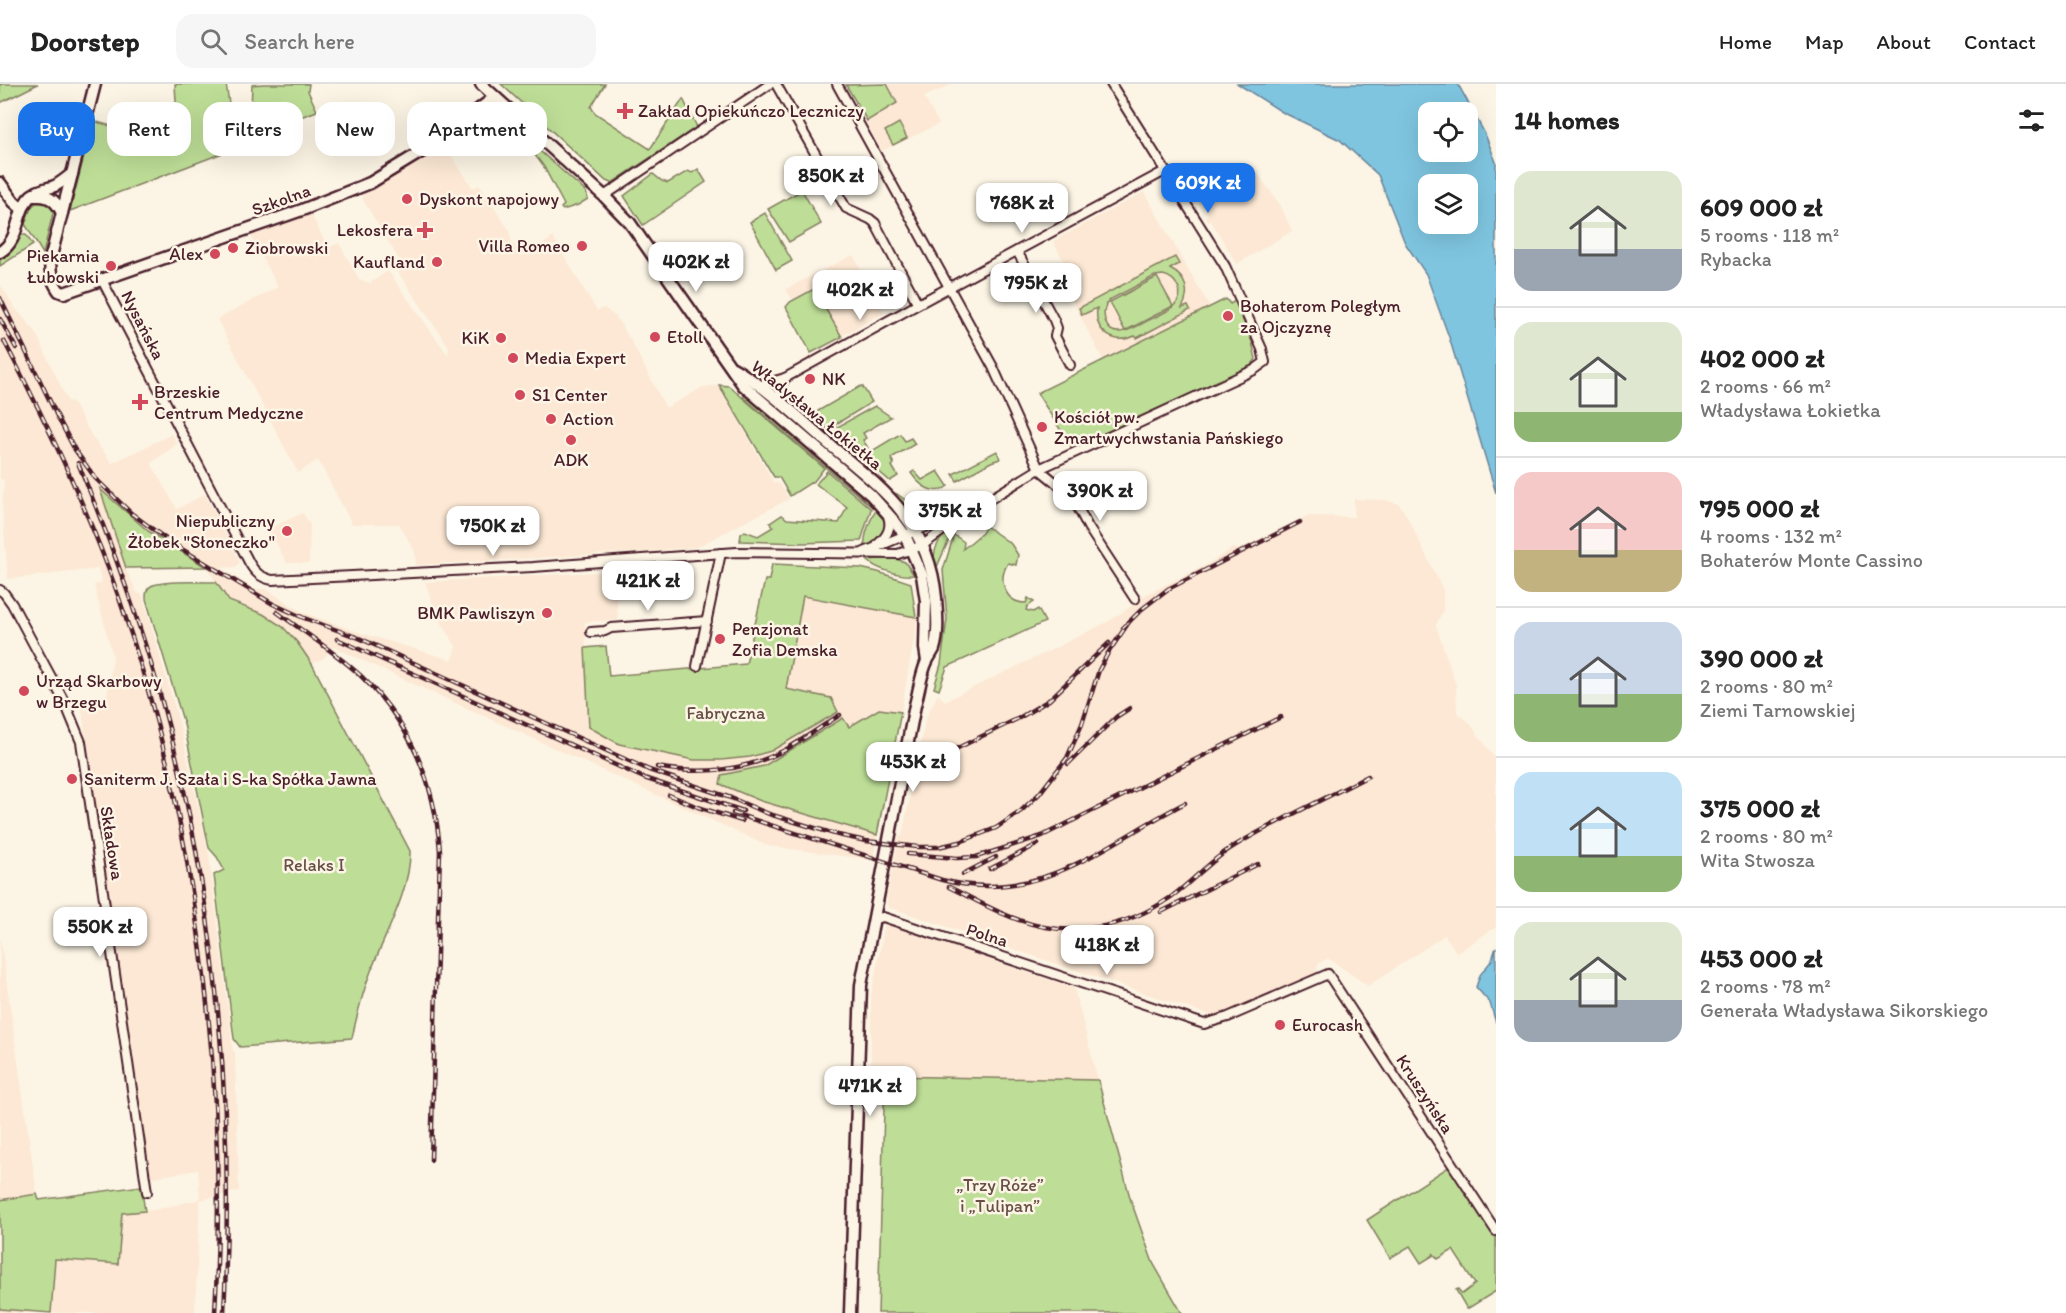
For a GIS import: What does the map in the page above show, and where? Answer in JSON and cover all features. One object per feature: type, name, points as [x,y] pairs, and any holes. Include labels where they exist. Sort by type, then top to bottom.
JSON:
[{"type":"main road","points":[[62,213],[95,84]]},
{"type":"main road","name":"Władysława Łokietka","points":[[481,84],[604,196],[638,234],[743,385],[910,532]]},
{"type":"main road","name":"Szkolna","points":[[62,213],[49,265],[59,291],[70,292],[302,210],[370,183],[431,146],[495,97]]},
{"type":"main road","points":[[0,252],[13,239],[22,209],[31,196],[39,190],[53,187],[72,174]]},
{"type":"main road","points":[[0,183],[22,209]]},
{"type":"main road","points":[[53,187],[62,190],[66,195]]},
{"type":"main road","points":[[31,196],[52,198],[62,213]]},
{"type":"main road","name":"Władysława Łokietka","points":[[733,368],[761,386],[902,509],[910,532],[931,572],[937,613],[934,649],[926,656],[915,705],[863,967],[850,1313]]},
{"type":"street","points":[[604,196],[770,84]]},
{"type":"street","points":[[776,84],[846,208],[875,223],[918,304]]},
{"type":"street","points":[[837,84],[993,367],[1039,470],[1074,500],[1088,527],[1135,599]]},
{"type":"street","points":[[697,666],[722,553],[898,554],[917,547],[961,517],[1039,470],[1254,370],[1265,362],[1262,349],[1225,266],[1111,84]]},
{"type":"street","points":[[761,386],[785,378],[1166,171]]},
{"type":"street","points":[[1017,251],[1054,320],[1057,328],[1055,336],[1070,365]]},
{"type":"street","name":"Nysańska","points":[[102,280],[250,564],[258,575],[272,580],[367,576],[636,561],[722,553]]},
{"type":"street","points":[[783,405],[780,394],[785,378]]},
{"type":"street","points":[[873,549],[885,539],[889,530],[890,521],[885,508]]},
{"type":"street","points":[[863,553],[910,532],[944,520],[961,517]]},
{"type":"street","name":"Składowa","points":[[0,590],[22,622],[65,703],[81,742],[147,1192]]},
{"type":"street","points":[[591,632],[611,628],[707,621]]},
{"type":"street","name":"Polna","points":[[873,919],[883,916],[1204,1024],[1228,1017],[1328,974]]},
{"type":"street","name":"Kruszyńska","points":[[1328,974],[1496,1231]]},
{"type":"shaded area","points":[[845,84],[953,84],[924,97],[939,124],[882,151]]},
{"type":"shaded area","points":[[426,156],[451,156],[473,188],[479,185],[510,231],[511,241],[521,256],[535,250],[553,237],[597,311],[604,308],[616,317],[666,408],[703,387],[719,385],[773,482],[780,484],[789,499],[697,547],[416,565],[415,552],[399,524],[352,524],[318,460],[298,473],[217,319],[278,287],[251,236],[311,214],[328,248],[339,243],[359,279],[370,283],[388,271],[448,355],[449,347],[398,272],[401,263],[362,198],[364,193]]},
{"type":"shaded area","points":[[1253,167],[1281,206],[1292,231],[1237,264],[1211,221],[1208,222],[1205,217],[1208,214],[1199,202]]},
{"type":"shaded area","points":[[1144,192],[1210,307],[1103,360],[1072,300],[1081,294],[1053,241]]},
{"type":"shaded area","points":[[853,255],[884,313],[819,348],[786,289]]},
{"type":"shaded area","points":[[0,284],[15,308],[35,331],[68,402],[72,401],[93,438],[112,463],[172,434],[177,444],[151,463],[177,509],[205,494],[240,562],[236,567],[220,568],[254,589],[266,589],[304,613],[361,633],[452,660],[456,646],[437,616],[425,582],[615,571],[618,620],[585,622],[589,727],[694,760],[750,757],[771,751],[838,712],[830,698],[786,689],[803,596],[918,617],[901,712],[879,709],[849,728],[842,718],[764,766],[722,775],[720,783],[761,801],[877,835],[873,860],[768,846],[333,647],[324,658],[312,664],[297,642],[263,614],[229,601],[206,567],[148,531],[100,490],[126,569],[137,593],[142,594],[180,725],[209,855],[235,1053],[239,1191],[200,1200],[195,1313],[0,1313],[0,1309],[51,1312],[54,1259],[118,1264],[122,1213],[154,1210],[200,1199],[198,1170],[149,1178],[102,852],[115,850],[113,842],[101,843],[81,704],[107,696],[113,657],[94,585],[102,583],[98,569],[8,579],[2,505],[4,480],[0,479]]},
{"type":"shaded area","points":[[1354,499],[1386,500],[1399,504],[1443,590],[1443,611],[1436,625],[1456,685],[1457,713],[1469,722],[1496,760],[1496,927],[1457,953],[1445,935],[1368,986],[1328,958],[1318,964],[1316,973],[1215,1017],[888,907],[887,898],[899,836],[902,836],[926,717],[938,694],[945,701],[1057,647],[1109,621],[1133,605],[1131,599],[1139,595],[1141,597],[1208,564],[1234,547],[1237,550],[1307,516],[1354,517]]},
{"type":"shaded area","points":[[303,513],[310,525],[309,563],[287,563],[268,529]]},
{"type":"shaded area","points":[[885,924],[1074,988],[1098,1080],[871,1077],[871,996]]},
{"type":"shaded area","points":[[0,936],[37,1194],[0,1200]]},
{"type":"green space","points":[[0,84],[38,84],[0,103]]},
{"type":"green space","points":[[175,84],[226,84],[229,102],[203,102],[203,156],[215,156],[70,211],[84,156],[95,156],[95,122],[107,125],[107,156],[191,156],[191,102],[176,102]]},
{"type":"green space","points":[[309,84],[308,91],[315,112],[303,116],[303,102],[251,102],[252,85]]},
{"type":"green space","points":[[501,84],[605,84],[591,107],[595,113],[650,149],[683,99],[697,127],[612,183],[606,181],[547,126],[547,102],[520,102]]},
{"type":"green space","points":[[887,84],[897,103],[867,121],[846,85]]},
{"type":"green space","points":[[899,123],[907,138],[893,145],[885,131]]},
{"type":"green space","points":[[536,156],[546,156],[586,192],[588,199],[563,210],[561,208],[564,205]]},
{"type":"green space","points":[[698,169],[706,182],[643,225],[624,196],[653,174],[668,183],[688,171],[692,173]]},
{"type":"green space","points":[[802,190],[821,224],[789,242],[768,209]]},
{"type":"green space","points":[[43,201],[54,209],[43,254],[25,224],[35,203]]},
{"type":"green space","points":[[765,213],[792,261],[776,270],[750,222]]},
{"type":"green space","points":[[21,235],[26,235],[33,245],[0,266],[0,260],[11,252]]},
{"type":"green space","points":[[1175,257],[1179,264],[1170,269],[1180,276],[1185,285],[1186,296],[1182,308],[1188,306],[1190,310],[1137,338],[1135,336],[1119,339],[1113,338],[1102,330],[1097,308],[1082,315],[1079,308]],"holes":[[[1155,276],[1168,277],[1176,283],[1179,292],[1178,302],[1174,306],[1128,330],[1115,332],[1110,329],[1104,313],[1106,304],[1111,299]]]},
{"type":"green space","points":[[1157,277],[1173,306],[1125,331],[1110,302]]},
{"type":"green space","points":[[814,289],[842,337],[811,353],[786,307],[790,302]]},
{"type":"green space","points":[[1226,299],[1230,304],[1235,301],[1252,342],[1256,359],[1251,366],[1072,448],[1037,393]]},
{"type":"green space","points":[[719,385],[729,386],[824,468],[815,480],[790,496],[779,477],[774,477]]},
{"type":"green space","points":[[861,386],[872,402],[828,429],[816,419],[818,411]]},
{"type":"green space","points":[[746,394],[876,505],[872,507],[743,397]]},
{"type":"green space","points":[[875,406],[891,417],[863,433],[866,438],[863,440],[868,448],[858,454],[830,431]]},
{"type":"green space","points":[[900,434],[905,441],[911,438],[915,444],[891,458],[894,464],[892,466],[898,476],[890,481],[862,457]]},
{"type":"green space","points":[[997,451],[1000,459],[957,481],[953,474]]},
{"type":"green space","points":[[827,471],[871,509],[861,541],[801,543],[740,541],[741,534],[745,531],[758,536],[773,527],[770,523],[782,515],[787,519],[839,523],[847,507],[816,484]]},
{"type":"green space","points":[[914,471],[922,480],[938,471],[948,486],[933,490],[923,486],[911,473]]},
{"type":"green space","points":[[100,489],[148,531],[206,567],[126,568]]},
{"type":"green space","points":[[894,493],[925,514],[940,517],[926,521],[913,516],[902,506]]},
{"type":"green space","points":[[878,508],[883,513],[886,527],[879,539],[865,547],[868,527]]},
{"type":"green space","points":[[986,526],[1011,544],[1018,555],[1016,565],[1008,563],[1003,576],[1008,595],[1019,602],[1026,603],[1028,598],[1034,602],[1026,610],[1033,612],[1038,609],[1045,622],[947,667],[939,690],[934,688],[941,664],[947,619],[943,570],[954,535],[964,542],[963,549],[982,533]]},
{"type":"green space","points":[[947,532],[950,537],[936,569],[934,559],[936,549]]},
{"type":"green space","points":[[892,558],[905,562],[914,575],[889,572],[867,560]]},
{"type":"green space","name":"Fabryczna","points":[[772,564],[860,568],[911,583],[916,617],[803,596],[786,689],[831,698],[838,712],[771,751],[750,757],[721,760],[694,760],[619,744],[589,727],[585,648],[606,646],[609,676],[746,664],[765,580],[769,580]]},
{"type":"green space","name":"Relaks I","points":[[216,582],[229,601],[263,614],[283,627],[297,642],[312,664],[410,851],[402,896],[368,979],[352,1038],[240,1047],[234,1039],[214,875],[224,870],[209,848],[184,724],[146,599],[148,589],[156,584]]},
{"type":"green space","points":[[879,709],[901,712],[877,835],[761,801],[720,784],[722,775],[764,766],[843,718],[849,727]]},
{"type":"green space","name":"„Trzy Róże” i „Tulipan”","points":[[885,1076],[1098,1080],[1131,1201],[1153,1263],[1182,1313],[878,1313]]},
{"type":"green space","points":[[1450,1166],[1496,1236],[1496,1291],[1467,1309],[1456,1290],[1458,1289],[1462,1294],[1475,1284],[1453,1250],[1438,1259],[1433,1253],[1434,1255],[1421,1263],[1410,1246],[1390,1258],[1367,1220]]},
{"type":"green space","points":[[141,1186],[145,1211],[122,1213],[118,1264],[55,1259],[51,1313],[0,1309],[0,1200],[37,1194],[39,1200]]},
{"type":"water","points":[[1238,84],[1458,84],[1468,102],[1418,102],[1418,162],[1478,162],[1478,121],[1485,134],[1496,162],[1496,493],[1449,337],[1426,274],[1405,243],[1378,175],[1340,140],[1282,112]]},
{"type":"water","points":[[1496,947],[1496,1023],[1490,1003],[1476,987],[1480,975],[1492,960]]},
{"type":"railway","points":[[0,298],[60,422]]},
{"type":"railway","points":[[0,319],[16,348]]},
{"type":"railway","points":[[4,341],[66,466],[106,562],[145,680],[168,768],[201,949],[211,1041],[218,1224],[215,1313]]},
{"type":"railway","points":[[56,414],[75,450],[96,479],[131,513],[170,542],[273,604],[359,638],[649,770],[731,798],[769,814],[866,841],[938,847],[960,842],[996,828],[1021,811],[1039,794],[1067,758],[1082,724],[1099,670],[1129,622]]},
{"type":"railway","points":[[78,463],[116,560],[149,658],[168,724],[199,869],[210,942],[224,1091],[227,1239],[224,1313]]},
{"type":"railway","points":[[1123,628],[1142,609],[1168,589],[1300,522]]},
{"type":"railway","points":[[277,612],[341,659],[379,694],[407,734],[433,801],[440,851],[431,1160]]},
{"type":"railway","points":[[337,639],[644,778],[743,811]]},
{"type":"railway","points":[[923,765],[1019,718],[1049,700],[1109,643]]},
{"type":"railway","points":[[1068,764],[1116,717],[1130,708]]},
{"type":"railway","points":[[657,767],[706,771],[755,763],[785,750],[840,715]]},
{"type":"railway","points":[[908,854],[957,858],[976,857],[1042,836],[1281,717]]},
{"type":"railway","points":[[949,887],[1001,913],[1039,926],[1078,929],[1117,923],[1154,908],[1171,897],[1223,854],[1248,838],[1368,776]]},
{"type":"railway","points":[[669,795],[742,821]]},
{"type":"railway","points":[[733,813],[942,880],[978,886],[1010,885],[1041,878],[1070,867],[1185,803]]},
{"type":"railway","points":[[990,869],[1038,844]]},
{"type":"railway","points":[[963,874],[996,857]]},
{"type":"railway","points":[[1161,912],[1258,864]]},
{"type":"place","name":"Zakład Opiekuńczo Leczniczy","points":[[625,111]]},
{"type":"place","name":"Dyskont napojowy","points":[[407,199]]},
{"type":"place","name":"Lekosfera","points":[[425,230]]},
{"type":"place","name":"Villa Romeo","points":[[582,246]]},
{"type":"place","name":"Ziobrowski","points":[[233,248]]},
{"type":"place","name":"Alex","points":[[215,254]]},
{"type":"place","name":"Kaufland","points":[[437,262]]},
{"type":"place","name":"Piekarnia Łubowski","points":[[111,266]]},
{"type":"place","name":"Bohaterom Poległym za Ojczyznę","points":[[1228,316]]},
{"type":"place","name":"Etoll","points":[[655,337]]},
{"type":"place","name":"KiK","points":[[501,338]]},
{"type":"place","name":"Media Expert","points":[[513,358]]},
{"type":"place","name":"NK","points":[[810,379]]},
{"type":"place","name":"S1 Center","points":[[520,395]]},
{"type":"place","name":"Brzeskie Centrum Medyczne","points":[[140,402]]},
{"type":"place","name":"Action","points":[[551,419]]},
{"type":"place","name":"Kościół pw. Zmartwychwstania Pańskiego","points":[[1042,427]]},
{"type":"place","name":"ADK","points":[[571,440]]},
{"type":"place","name":"Niepubliczny Żłobek \"Słoneczko\"","points":[[287,531]]},
{"type":"place","name":"BMK Pawliszyn","points":[[547,613]]},
{"type":"place","name":"Penzjonat Zofia Demska","points":[[720,639]]},
{"type":"place","name":"Urząd Skarbowy w Brzegu","points":[[24,691]]},
{"type":"place","name":"Saniterm J. Szała i S-ka Spółka Jawna","points":[[72,779]]},
{"type":"place","name":"Eurocash","points":[[1280,1025]]}]
